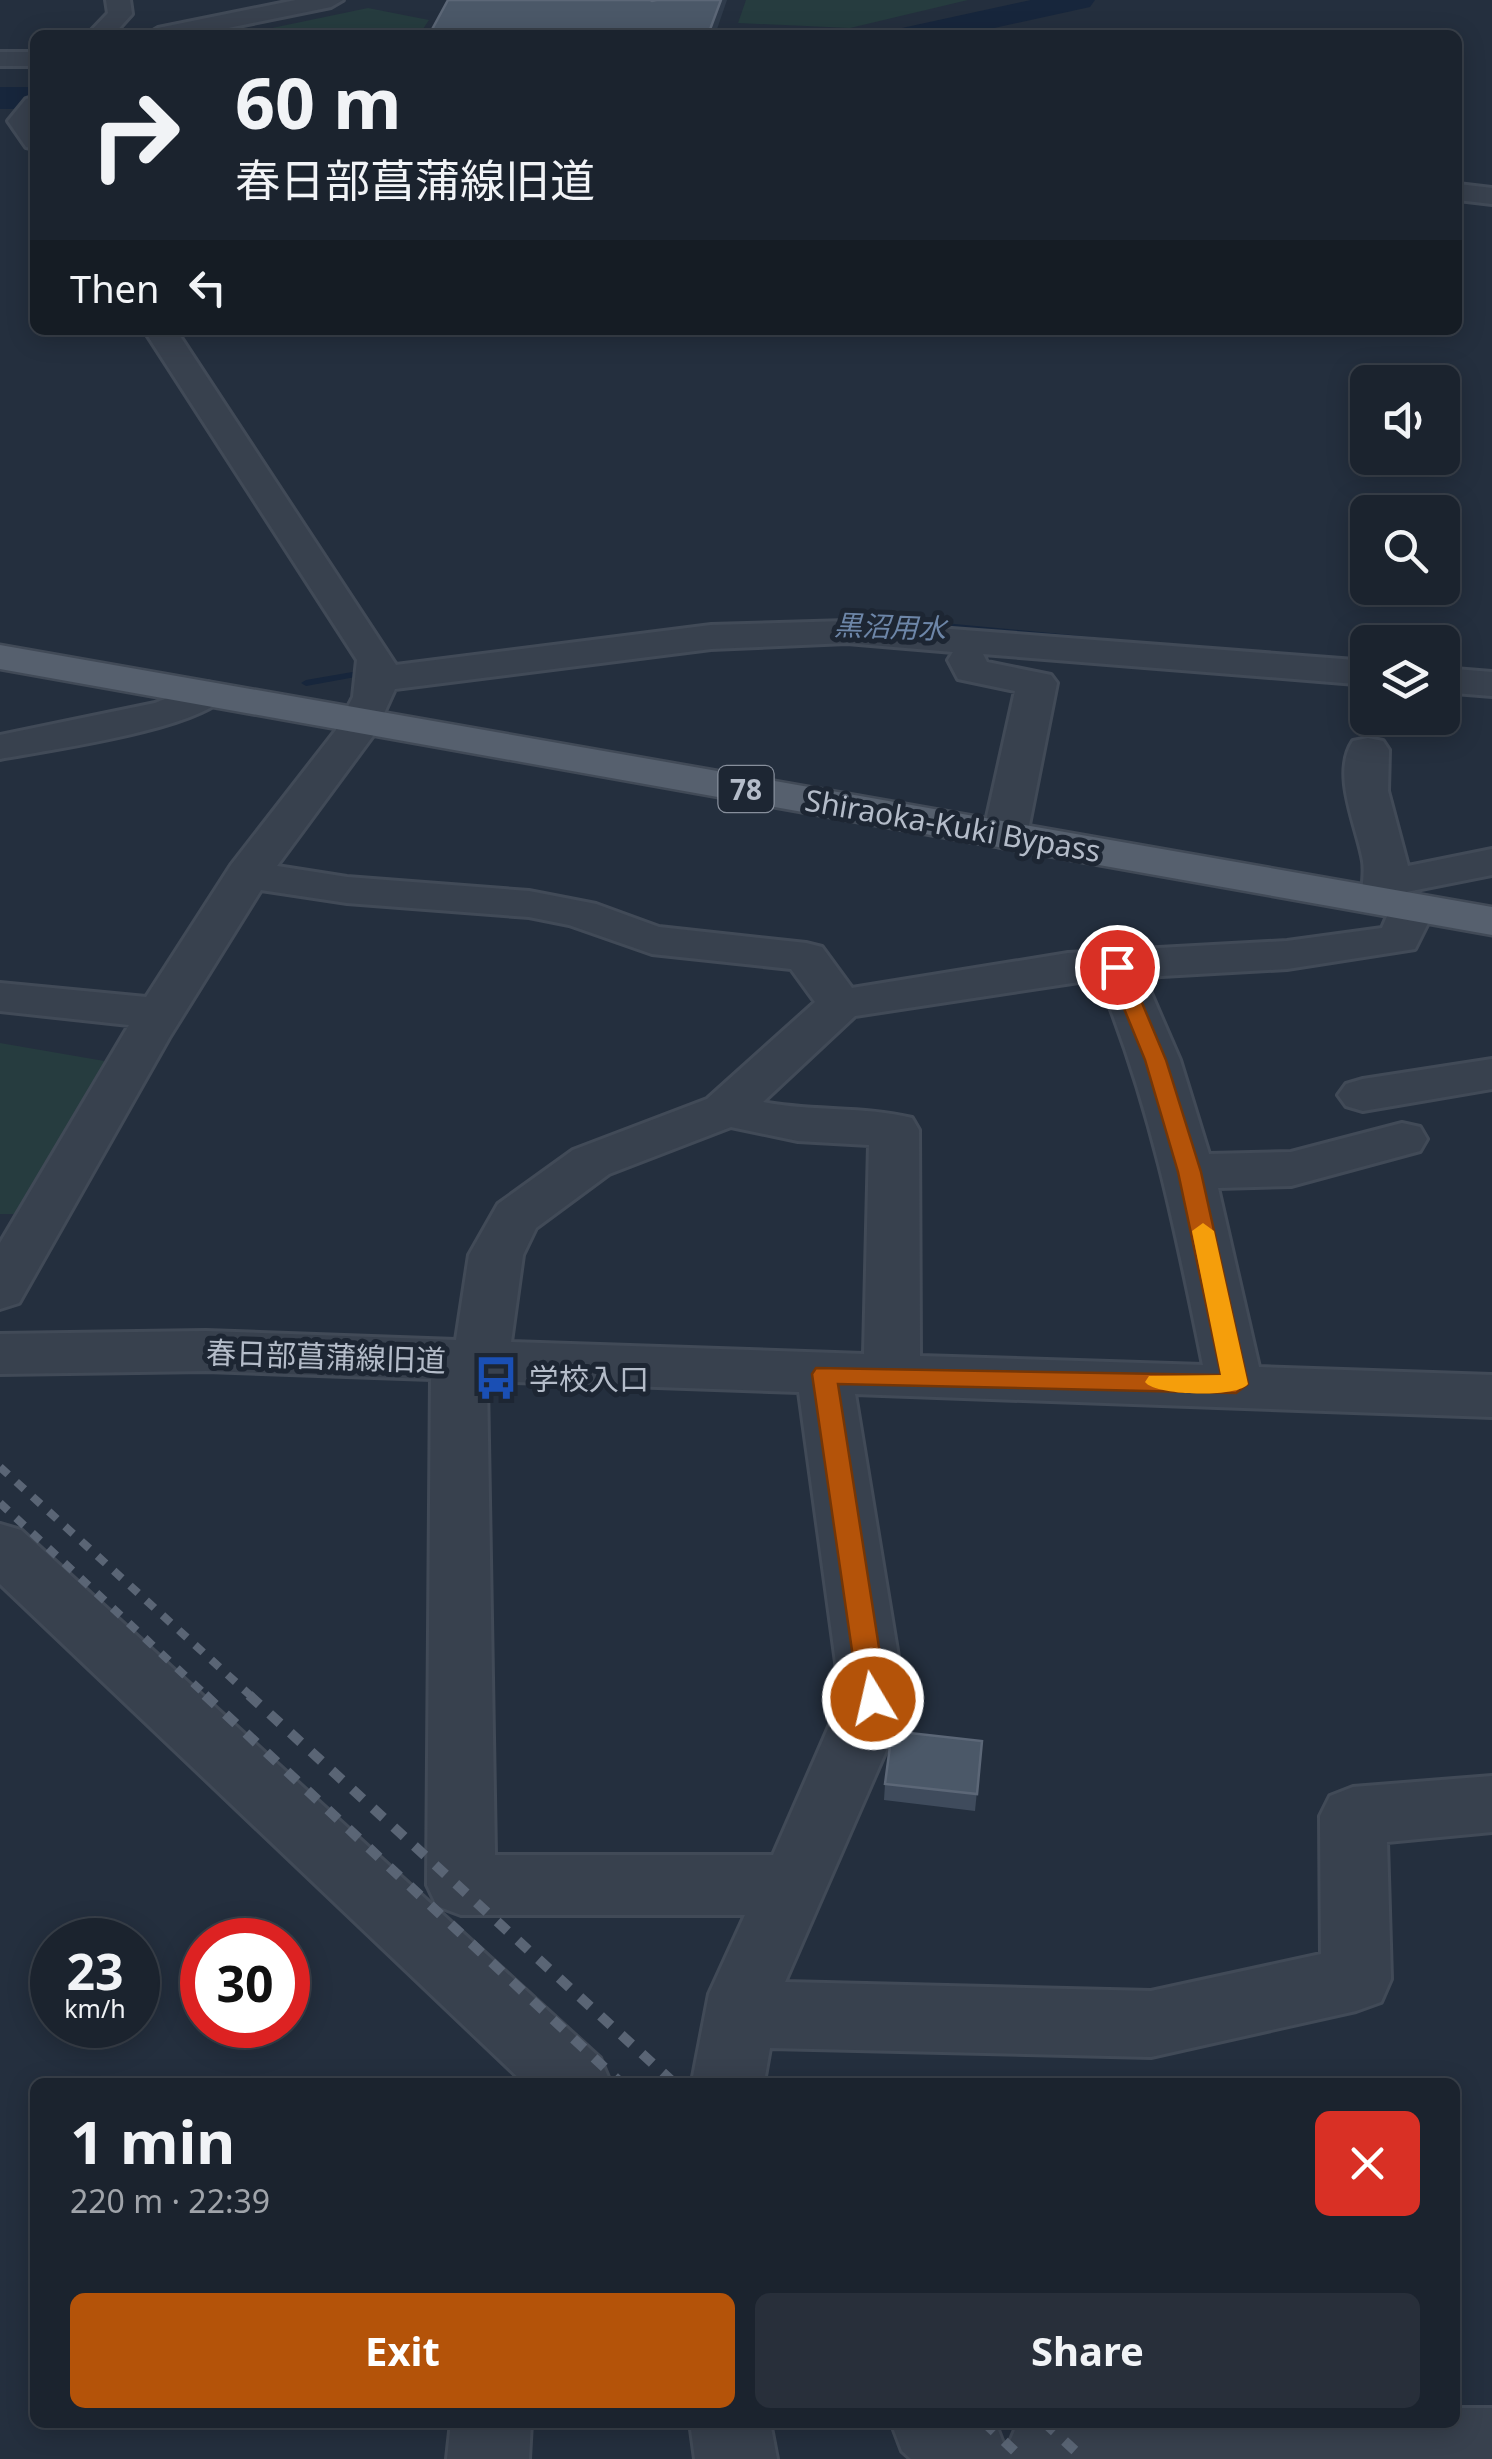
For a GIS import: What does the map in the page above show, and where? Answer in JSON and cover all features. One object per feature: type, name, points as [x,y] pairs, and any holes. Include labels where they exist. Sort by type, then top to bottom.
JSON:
[{"type":"main road","name":"Shiraoka-Kuki Bypass","points":[[0,657],[207,694],[370,700],[1005,834],[1394,897],[1492,921]]},
{"type":"street","points":[[104,30],[120,14],[118,0]]},
{"type":"street","points":[[183,30],[331,0]]},
{"type":"street","points":[[0,59],[30,59]]},
{"type":"street","points":[[30,109],[21,121],[30,134]]},
{"type":"street","points":[[1462,192],[1492,196]]},
{"type":"street","points":[[0,1290],[158,1013],[247,874],[370,700],[376,660],[163,335]]},
{"type":"street","points":[[370,700],[711,637],[847,632],[1350,672]]},
{"type":"street","points":[[972,640],[966,664],[972,670],[1036,683],[1005,834]]},
{"type":"street","points":[[1460,681],[1492,684]]},
{"type":"street","points":[[0,747],[167,712],[207,694]]},
{"type":"street","points":[[793,1885],[461,1885],[470,1361],[496,1256],[516,1217],[591,1162],[725,1110],[840,1004],[1068,967],[1286,955],[1398,939],[1394,897],[1367,791],[1368,750]]},
{"type":"street","points":[[1394,897],[1492,862]]},
{"type":"street","points":[[247,874],[346,890],[529,904],[580,914],[652,940],[806,957],[840,1004]]},
{"type":"street","points":[[1117,967],[1156,1060],[1190,1172],[1236,1384]]},
{"type":"street","points":[[0,998],[158,1013]]},
{"type":"street","points":[[1363,1095],[1492,1074]]},
{"type":"street","points":[[725,1110],[798,1125],[894,1130],[892,1376]]},
{"type":"street","points":[[1190,1172],[1291,1168],[1402,1139]]},
{"type":"street","name":"春日部菖蒲線旧道","points":[[0,1354],[206,1350],[1492,1396]]},
{"type":"street","points":[[729,2078],[744,1994],[853,1753],[873,1699],[824,1374]]},
{"type":"street","points":[[0,1546],[570,2078]]},
{"type":"street","points":[[740,2014],[1151,2024],[1356,1979],[1353,1816],[1492,1804]]},
{"type":"street","points":[[488,2459],[491,2428]]},
{"type":"street","points":[[731,2428],[736,2459]]},
{"type":"street","points":[[937,2428],[969,2459]]},
{"type":"street","points":[[1044,2459],[1176,2450],[1492,2449]]},
{"type":"green space","points":[[746,0],[968,0],[850,28],[738,23]]},
{"type":"green space","points":[[368,8],[429,20],[422,30],[262,30]]},
{"type":"green space","points":[[0,1043],[116,1063],[22,1214],[0,1214]]},
{"type":"building","points":[[448,0],[721,0],[710,30],[432,30]]},
{"type":"building","points":[[892,1731],[982,1741],[977,1794],[885,1784]]},
{"type":"waterway","points":[[937,30],[1078,0]]},
{"type":"waterway","points":[[0,98],[30,98]]},
{"type":"waterway","name":"黒沼用水","points":[[873,624],[923,624],[1103,641]]},
{"type":"waterway","name":"黒沼用水","points":[[306,683],[358,674]]},
{"type":"railway","points":[[0,1467],[252,1697]]},
{"type":"railway","points":[[0,1503],[208,1697]]},
{"type":"railway","points":[[205,1695],[616,2078]]},
{"type":"railway","points":[[249,1695],[669,2078]]},
{"type":"railway","points":[[990,2428],[1023,2459]]},
{"type":"railway","points":[[1050,2428],[1084,2459]]},
{"type":"slow traffic","points":[[1157,1382],[1236,1384],[1203,1231]]},
{"type":"place","name":"学校入口","points":[[496,1378]]},
{"type":"route","points":[[873,1699],[824,1374],[1236,1384],[1190,1172],[1156,1060],[1117,967]]}]
